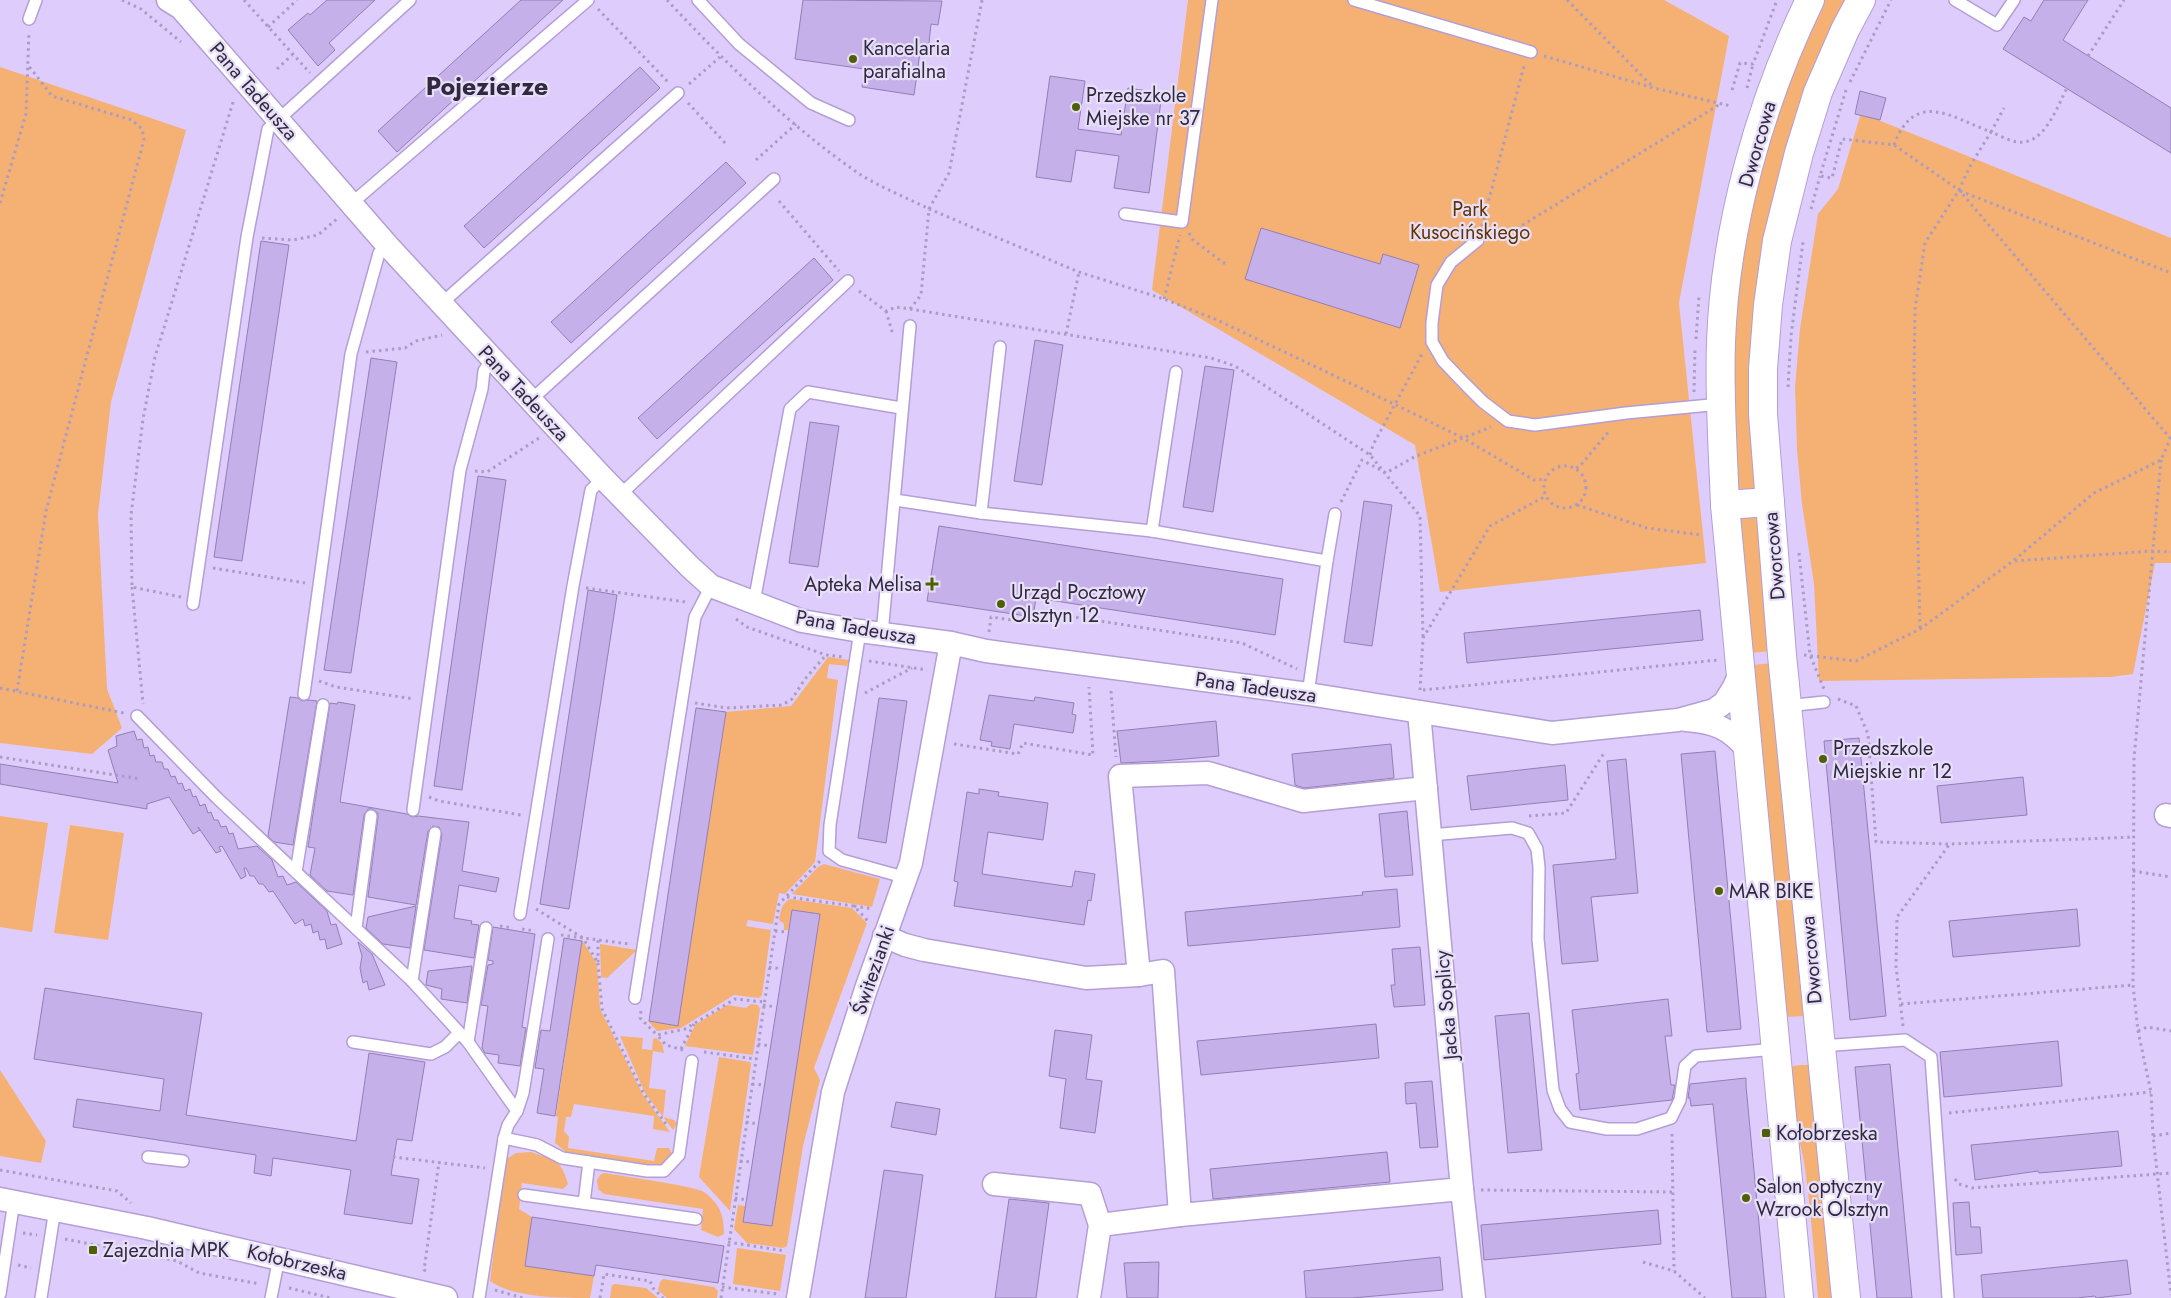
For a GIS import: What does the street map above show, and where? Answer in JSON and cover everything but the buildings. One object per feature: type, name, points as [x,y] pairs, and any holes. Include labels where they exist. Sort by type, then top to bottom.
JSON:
[{"type":"street","name":"Dworcowa","points":[[1799,1298],[1725,505],[1721,404],[1721,340],[1732,242],[1758,134],[1775,82],[1810,0]]},
{"type":"street","name":"Dworcowa","points":[[1846,1298],[1782,655],[1762,414],[1768,305],[1777,241],[1799,153],[1818,92],[1845,30],[1861,0]]},
{"type":"street","name":"Pana Tadeusza","points":[[178,3],[278,119],[348,208],[388,246],[603,478],[711,586],[802,621],[951,643],[986,651],[1309,684],[1417,698],[1552,733],[1678,720],[1702,721],[1725,729],[1736,736],[1748,750]]},
{"type":"street","name":"Dworcowa","points":[[1725,505],[1770,502]]},
{"type":"street","name":"Świtezianki","points":[[798,1298],[833,1092],[877,930],[907,878],[911,863],[951,643]]},
{"type":"street","name":"Pana Tadeusza","points":[[1678,720],[1714,710],[1724,703],[1734,687],[1740,664]]},
{"type":"street","name":"Jacka Soplicy","points":[[1417,698],[1462,1189],[1474,1298]]},
{"type":"street","points":[[1139,975],[1120,776],[1208,772],[1303,801],[1426,788]]},
{"type":"street","points":[[877,930],[905,945],[924,950],[1086,978],[1139,975],[1163,971],[1180,1215]]},
{"type":"street","points":[[1776,1049],[1820,1046]]},
{"type":"street","points":[[994,1184],[1090,1194],[1100,1225],[1089,1298]]},
{"type":"street","points":[[1100,1225],[1180,1215],[1462,1189]]},
{"type":"street","name":"Kołobrzeska","points":[[7,1200],[279,1258],[446,1298]]},
{"type":"lane","points":[[30,20],[36,0]]},
{"type":"lane","points":[[194,602],[247,237],[268,129],[410,0]]},
{"type":"lane","points":[[698,0],[739,44],[811,103],[849,120]]},
{"type":"lane","points":[[1125,214],[1182,222],[1212,0]]},
{"type":"lane","points":[[1354,0],[1531,52]]},
{"type":"lane","points":[[1955,0],[1998,25],[2014,0]]},
{"type":"lane","points":[[348,208],[592,4]]},
{"type":"lane","points":[[442,304],[678,93]]},
{"type":"lane","points":[[531,400],[774,179]]},
{"type":"lane","points":[[1478,240],[1451,262],[1437,285],[1432,323],[1432,342],[1443,361],[1465,384],[1483,402],[1508,421],[1535,425],[1626,412],[1721,404]]},
{"type":"lane","points":[[304,694],[351,354],[379,253],[388,246]]},
{"type":"lane","points":[[620,495],[848,281]]},
{"type":"lane","points":[[882,634],[895,500],[901,408],[910,326]]},
{"type":"lane","points":[[982,513],[1000,347]]},
{"type":"lane","points":[[412,810],[429,701],[460,470],[482,389],[484,371],[492,358]]},
{"type":"lane","points":[[1152,531],[1176,372]]},
{"type":"lane","points":[[754,602],[790,409],[808,392],[901,408]]},
{"type":"lane","points":[[520,914],[573,586],[591,490],[603,478]]},
{"type":"lane","points":[[895,500],[982,513],[1152,531],[1327,561]]},
{"type":"lane","points":[[1309,684],[1335,514]]},
{"type":"lane","points":[[635,998],[695,616],[711,586]]},
{"type":"lane","points":[[860,631],[830,825],[829,851],[842,860],[907,878]]},
{"type":"lane","points":[[1787,706],[1824,702]]},
{"type":"lane","points":[[296,872],[323,705]]},
{"type":"lane","points":[[138,716],[217,798],[412,981],[468,1042],[517,1111]]},
{"type":"lane","points":[[356,928],[371,816]]},
{"type":"lane","points":[[1430,835],[1512,828],[1528,833],[1536,848],[1539,867],[1538,939],[1553,1090],[1560,1109],[1570,1122],[1607,1129],[1637,1129],[1671,1118],[1680,1100],[1685,1066],[1696,1056],[1776,1049]]},
{"type":"lane","points":[[412,981],[435,833]]},
{"type":"lane","points":[[468,1042],[491,927]]},
{"type":"lane","points":[[480,1298],[504,1138],[523,1093],[549,935]]},
{"type":"lane","points":[[352,1042],[431,1054],[445,1047],[459,1033]]},
{"type":"lane","points":[[1820,1046],[1905,1040],[1931,1057],[1948,1298]]},
{"type":"lane","points":[[504,1138],[538,1145],[562,1158],[647,1171],[664,1170],[679,1155],[694,1054]]},
{"type":"lane","points":[[148,1157],[184,1161]]},
{"type":"lane","points":[[584,1203],[590,1162]]},
{"type":"lane","points":[[524,1195],[696,1219]]},
{"type":"lane","points":[[0,1294],[9,1232],[7,1200]]},
{"type":"lane","points":[[41,1298],[55,1209]]},
{"type":"lane","points":[[271,1298],[279,1258]]},
{"type":"path","points":[[244,0],[313,77]]},
{"type":"path","points":[[268,27],[297,0]]},
{"type":"path","points":[[1568,0],[1654,88]]},
{"type":"path","points":[[1732,90],[1740,63],[1753,64],[1777,0]]},
{"type":"path","points":[[1810,214],[1847,88],[1891,0]]},
{"type":"path","points":[[2088,56],[2124,0]]},
{"type":"path","points":[[592,4],[726,144]]},
{"type":"path","points":[[0,203],[26,114],[30,20]]},
{"type":"path","points":[[1722,103],[1503,237],[1478,240],[1523,68],[1531,52],[1654,88],[1722,103],[1731,106]]},
{"type":"path","points":[[277,69],[292,55]]},
{"type":"path","points":[[678,93],[720,57]]},
{"type":"path","points":[[17,691],[46,511],[144,140],[142,129],[132,120],[52,96],[28,65]]},
{"type":"path","points":[[1894,144],[1908,119],[1925,110],[1937,112],[2016,142],[2028,142],[2048,124],[2067,88]]},
{"type":"path","points":[[0,688],[138,716],[143,713],[132,587],[131,515],[143,419],[155,356],[236,94]]},
{"type":"path","points":[[1920,629],[1914,309],[1925,243],[1959,190],[1970,166],[1992,132],[2004,108]]},
{"type":"path","points":[[756,160],[796,124]]},
{"type":"path","points":[[1820,176],[1832,178],[1842,138],[1894,144],[1959,190],[2171,273]]},
{"type":"path","points":[[1959,190],[2171,438],[2161,460],[2152,551],[2134,759],[2133,871],[2133,985],[2138,1031],[2151,1092],[2153,1136],[2171,1295]]},
{"type":"path","points":[[779,201],[848,281],[869,300],[886,311],[896,307],[910,309],[1210,358],[1235,366],[1370,456],[1420,516],[1423,638],[1417,698],[1740,664]]},
{"type":"path","points":[[265,238],[293,240],[318,235],[348,208]]},
{"type":"path","points":[[910,326],[910,309],[921,296],[929,209],[1079,272],[1164,299],[1215,319],[1396,404],[1463,438],[1534,480],[1545,479]]},
{"type":"path","points":[[1182,222],[1193,240],[1228,266]]},
{"type":"path","points":[[1164,299],[1182,222]]},
{"type":"path","points":[[1788,393],[1791,336],[1805,233]]},
{"type":"path","points":[[1066,334],[1079,272]]},
{"type":"path","points":[[351,354],[405,348],[416,342],[443,334]]},
{"type":"path","points":[[1370,456],[1372,445],[1423,352],[1432,342]]},
{"type":"path","points":[[1576,468],[1580,466],[1626,412]]},
{"type":"path","points":[[1386,473],[1416,456],[1508,421]]},
{"type":"path","points":[[460,470],[487,472],[523,447],[544,436]]},
{"type":"path","points":[[1335,514],[1362,460],[1386,473]]},
{"type":"path","points":[[1782,655],[1810,655],[1856,660],[1920,629],[2013,561],[2094,493],[2161,460]]},
{"type":"path","points":[[1562,466],[1576,468],[1581,473],[1586,486],[1582,500],[1576,505],[1563,508],[1550,502],[1546,496],[1545,479],[1555,468],[1562,466]]},
{"type":"path","points":[[1423,638],[1490,526],[1546,496]]},
{"type":"path","points":[[1576,505],[1647,528],[1702,535]]},
{"type":"path","points":[[1798,545],[1810,655]]},
{"type":"path","points":[[2013,561],[2152,551],[2171,552]]},
{"type":"path","points":[[207,564],[213,568],[319,585]]},
{"type":"path","points":[[573,586],[663,600],[693,602]]},
{"type":"path","points":[[132,587],[194,602]]},
{"type":"path","points":[[986,651],[990,617],[1033,623],[1048,613],[1242,643],[1309,684]]},
{"type":"path","points":[[689,702],[727,708],[782,704],[792,699],[826,655]]},
{"type":"path","points":[[858,697],[913,668]]},
{"type":"path","points":[[314,678],[336,687],[429,701]]},
{"type":"path","points":[[950,744],[1018,754],[1024,743],[1093,756],[1089,687]]},
{"type":"path","points":[[1111,691],[1120,776]]},
{"type":"path","points":[[1856,706],[1868,734],[1876,842],[1949,844],[2134,836]]},
{"type":"path","points":[[1528,816],[1566,813],[1604,753]]},
{"type":"path","points":[[0,757],[141,779]]},
{"type":"path","points":[[427,795],[430,799],[439,802],[536,817]]},
{"type":"path","points":[[1905,1040],[1896,966],[1897,916],[1949,844]]},
{"type":"path","points":[[721,1298],[734,1198],[779,904],[829,851]]},
{"type":"path","points":[[2133,871],[2171,877]]},
{"type":"path","points":[[787,897],[874,909]]},
{"type":"path","points":[[532,906],[583,938],[598,963]]},
{"type":"path","points":[[854,906],[877,930]]},
{"type":"path","points":[[491,927],[642,946]]},
{"type":"path","points":[[775,931],[788,932]]},
{"type":"path","points":[[598,939],[602,1009],[644,1094],[671,1130]]},
{"type":"path","points":[[770,967],[782,969]]},
{"type":"path","points":[[1901,1004],[2133,985]]},
{"type":"path","points":[[756,1059],[694,1054],[666,1045],[657,1035],[685,1029],[735,999],[764,1003],[776,1007]]},
{"type":"path","points":[[681,1050],[694,1023]]},
{"type":"path","points":[[2138,1031],[2147,1027],[2171,1031]]},
{"type":"path","points":[[758,1044],[770,1046]]},
{"type":"path","points":[[752,1084],[764,1085]]},
{"type":"path","points":[[1945,1114],[2151,1092]]},
{"type":"path","points":[[1671,1118],[1674,1271]]},
{"type":"path","points":[[746,1122],[758,1124]]},
{"type":"path","points":[[2153,1136],[2171,1133]]},
{"type":"path","points":[[393,1157],[498,1170]]},
{"type":"path","points":[[740,1161],[752,1162]]},
{"type":"path","points":[[434,1272],[424,1270],[439,1162]]},
{"type":"path","points":[[1949,1172],[1959,1184],[1972,1188],[2171,1173]]},
{"type":"path","points":[[1462,1189],[1673,1192]]},
{"type":"path","points":[[734,1198],[746,1200]]},
{"type":"path","points":[[9,1232],[50,1237],[176,1261],[199,1273],[254,1284],[274,1285],[331,1298]]},
{"type":"path","points":[[728,1242],[806,1254]]},
{"type":"path","points":[[1643,1262],[1674,1271],[1705,1298]]},
{"type":"path","points":[[5,1263],[44,1276]]},
{"type":"path","points":[[600,1298],[604,1274],[650,1281],[653,1288],[663,1298]]},
{"type":"path","points":[[482,1286],[523,1298]]},
{"type":"path","points":[[722,1287],[798,1298]]},
{"type":"green space","name":"Park Kusocińskiego","points":[[1188,0],[1664,0],[1729,36],[1679,303],[1706,563],[1440,592],[1415,445],[1152,290]]},
{"type":"green space","points":[[1822,0],[1847,0],[1808,88],[1755,486],[1753,491],[1740,493],[1734,486],[1733,337],[1742,248],[1756,184],[1775,122]]},
{"type":"green space","points":[[0,67],[186,130],[111,402],[98,514],[107,689],[122,728],[92,754],[0,743]]},
{"type":"green space","points":[[1861,113],[2171,238],[2171,563],[2155,563],[2133,674],[2110,677],[1819,681],[1814,584],[1802,504],[1797,450],[1795,387],[1800,329],[1818,214],[1838,189]]},
{"type":"green space","points":[[1744,516],[1753,516],[1758,520],[1772,651],[1751,653],[1739,523]]},
{"type":"green space","points":[[828,657],[849,660],[847,666],[829,664],[827,678],[838,680],[815,862],[785,894],[779,893],[773,924],[748,920],[746,926],[771,930],[762,995],[759,998],[734,995],[681,1028],[657,1031],[648,1021],[678,1025],[726,712],[791,706]]},
{"type":"green space","points":[[1774,663],[1806,1016],[1784,1017],[1752,665]]},
{"type":"green space","points":[[0,816],[48,823],[32,932],[0,927]]},
{"type":"green space","points":[[70,825],[124,833],[108,940],[54,933]]},
{"type":"green space","points":[[824,864],[880,879],[872,907],[792,894],[818,867]]},
{"type":"green space","points":[[790,899],[852,908],[867,923],[814,1068],[820,1080],[803,1146],[787,1246],[783,1248],[747,1243],[734,1229],[738,1205],[745,1206],[743,1222],[772,1226],[820,914],[792,910],[788,930],[784,930],[784,924],[779,920],[780,913],[783,905]]},
{"type":"green space","points":[[582,940],[597,964],[600,1009],[643,1095],[670,1132],[653,1129],[654,1116],[574,1104],[571,1117],[566,1117],[564,1131],[569,1137],[568,1148],[654,1161],[657,1148],[669,1148],[672,1154],[666,1165],[658,1166],[566,1152],[555,1143],[558,1117],[556,1116]]},
{"type":"green space","points":[[600,944],[637,950],[607,978],[601,977]]},
{"type":"green space","points":[[751,1004],[758,1005],[760,1009],[753,1055],[685,1046],[695,1025],[727,1005],[746,1008]]},
{"type":"green space","points":[[620,1036],[643,1038],[642,1049],[652,1050],[653,1039],[656,1038],[662,1043],[664,1053],[653,1051],[649,1088],[666,1090],[663,1117],[645,1093]]},
{"type":"green space","points":[[719,1057],[750,1062],[751,1064],[730,1211],[699,1177]]},
{"type":"green space","points":[[1809,1065],[1813,1075],[1833,1298],[1818,1298],[1805,1168],[1790,1087],[1793,1066]]},
{"type":"green space","points":[[0,1070],[46,1141],[41,1163],[0,1156]]},
{"type":"green space","points":[[663,1117],[674,1120],[677,1124],[673,1130]]},
{"type":"green space","points":[[531,1152],[556,1162],[568,1184],[563,1189],[522,1183],[519,1209],[532,1217],[525,1265],[594,1276],[590,1298],[524,1294],[500,1287],[490,1281],[505,1160],[516,1153]]},
{"type":"green space","points":[[605,1173],[673,1184],[704,1192],[720,1210],[724,1234],[718,1237],[701,1230],[703,1209],[604,1194],[598,1189],[597,1180],[601,1174]]},
{"type":"green space","points":[[737,1248],[786,1255],[780,1291],[733,1284]]},
{"type":"green space","points":[[663,1279],[714,1287],[718,1291],[717,1298],[667,1298],[658,1290]]},
{"type":"green space","points":[[612,1285],[646,1288],[658,1298],[610,1298]]},
{"type":"place","name":"Kancelaria parafialna","points":[[853,59]]},
{"type":"place","name":"Przedszkole Miejske nr 37","points":[[1076,107]]},
{"type":"place","name":"Apteka Melisa","points":[[932,584]]},
{"type":"place","name":"Urząd Pocztowy Olsztyn 12","points":[[1001,604]]},
{"type":"place","name":"Przedszkole Miejskie nr 12","points":[[1823,759]]},
{"type":"place","name":"MAR BIKE","points":[[1719,891]]},
{"type":"place","name":"Kołobrzeska","points":[[1766,1133]]},
{"type":"place","name":"Salon optyczny Wzrook Olsztyn","points":[[1746,1198]]},
{"type":"place","name":"Zajezdnia MPK","points":[[93,1250]]},
{"type":"district","name":"Pojezierze","points":[[487,86]]}]
